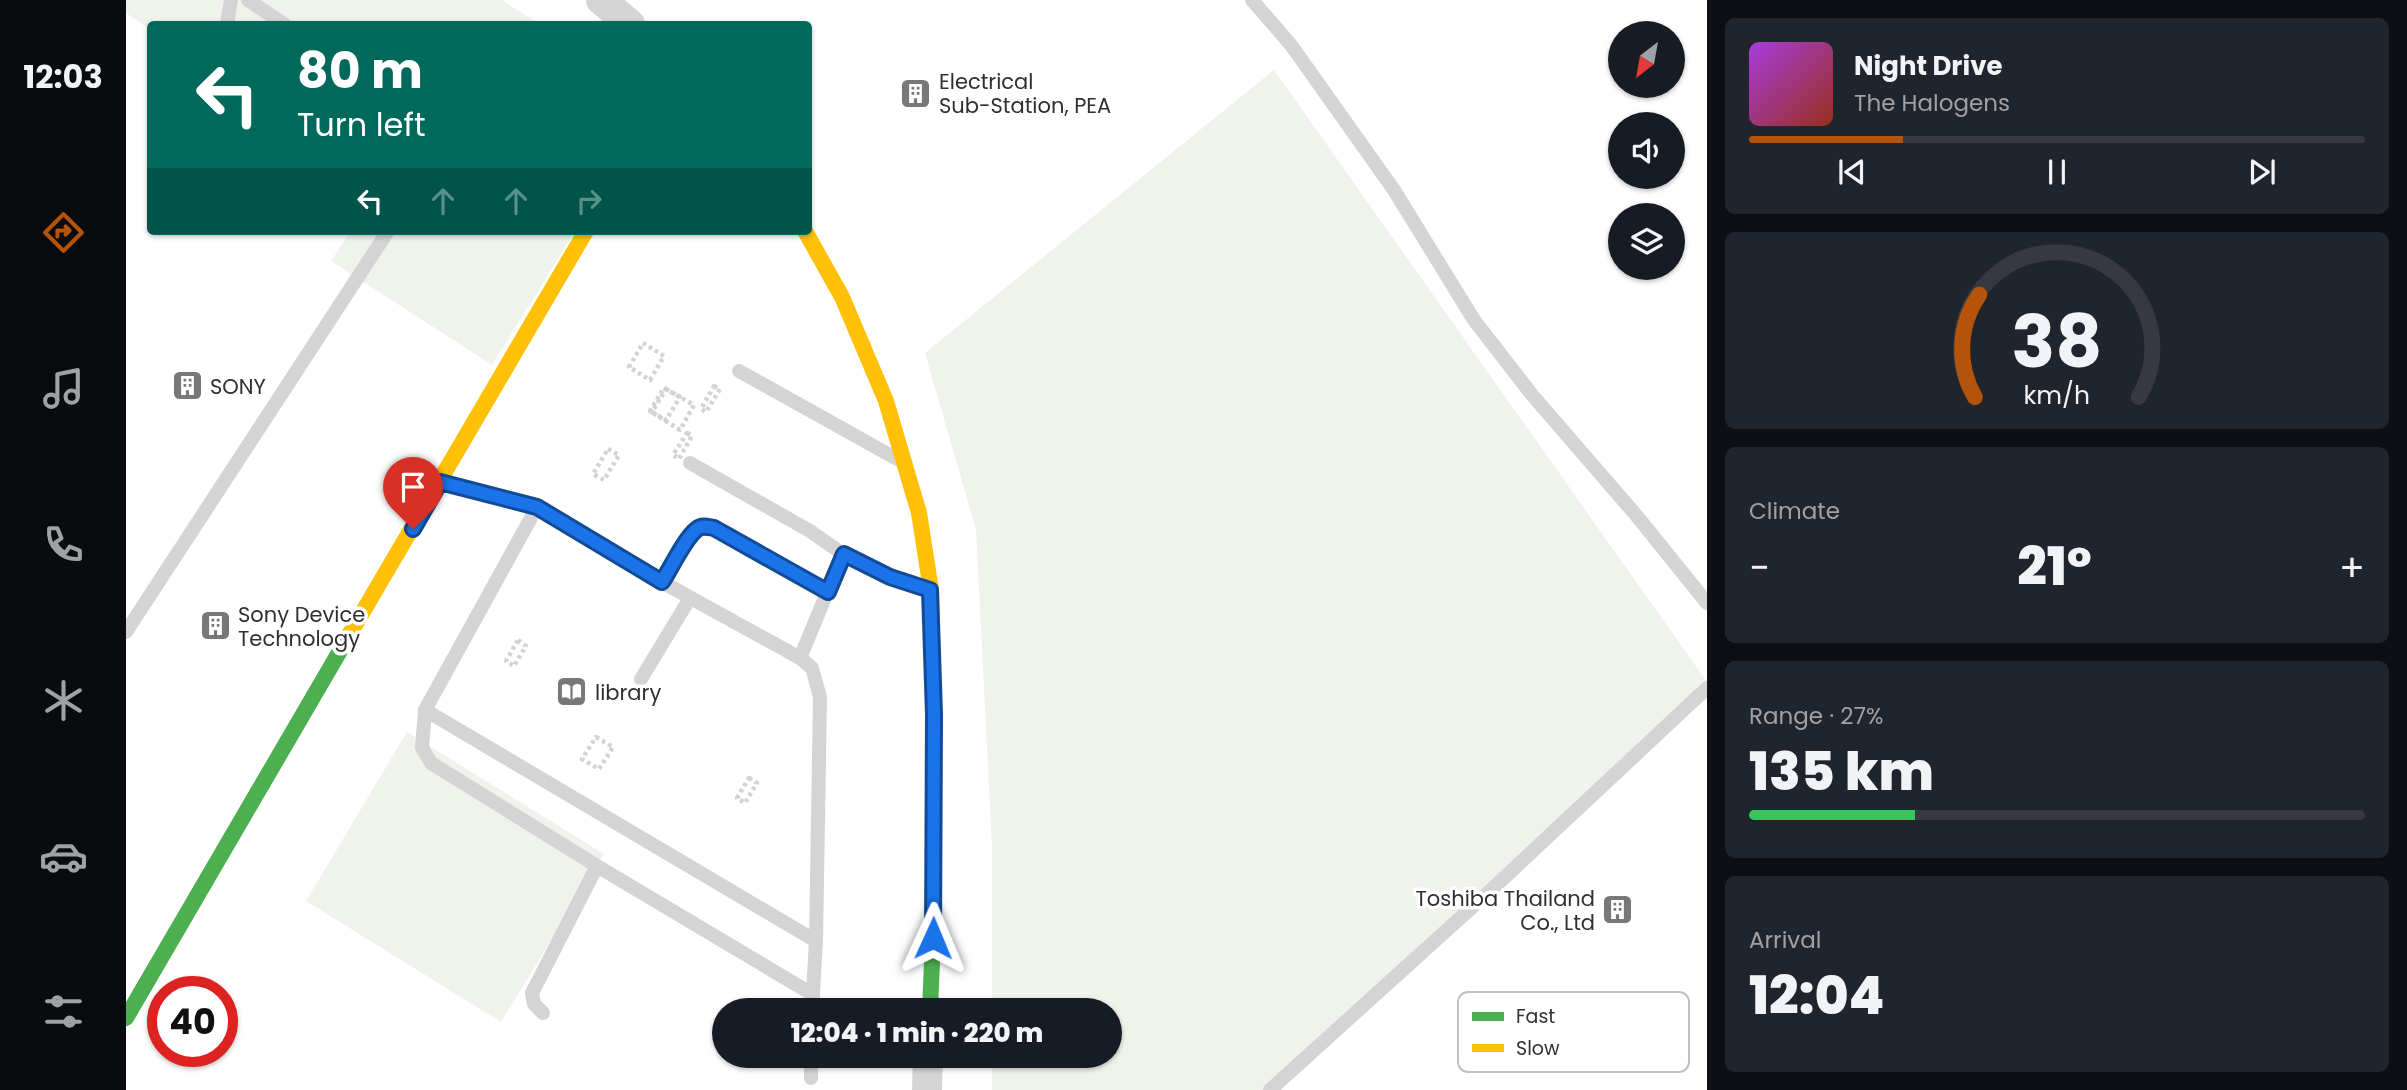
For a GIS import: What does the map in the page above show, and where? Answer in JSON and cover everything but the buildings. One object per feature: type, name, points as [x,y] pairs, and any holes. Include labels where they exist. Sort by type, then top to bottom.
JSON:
[{"type":"street","points":[[601,0],[626,21]]},
{"type":"street","points":[[126,1018],[584,235]]},
{"type":"street","points":[[807,235],[842,297],[886,401],[919,513],[930,590],[934,715],[930,998]]},
{"type":"street","points":[[927,1090],[928,1068]]},
{"type":"lane","points":[[228,21],[231,0]]},
{"type":"lane","points":[[248,0],[280,21]]},
{"type":"lane","points":[[1252,0],[1291,45],[1394,190],[1474,320],[1532,396],[1636,515],[1707,603]]},
{"type":"lane","points":[[126,632],[384,235]]},
{"type":"lane","points":[[739,371],[904,463]]},
{"type":"lane","points":[[690,463],[810,531],[857,562],[890,577],[930,590]]},
{"type":"lane","points":[[440,482],[537,507],[662,582],[800,658],[811,668],[820,697],[816,942],[812,998]]},
{"type":"lane","points":[[537,507],[425,710],[422,748],[431,763],[597,866],[812,993]]},
{"type":"lane","points":[[662,582],[690,537],[698,528],[704,526],[714,528],[828,592]]},
{"type":"lane","points":[[800,658],[844,554]]},
{"type":"lane","points":[[641,679],[690,598]]},
{"type":"lane","points":[[1270,1090],[1480,900],[1707,688]]},
{"type":"lane","points":[[425,710],[816,942]]},
{"type":"lane","points":[[543,1013],[534,1004],[532,993],[597,866]]},
{"type":"lane","points":[[811,1068],[811,1078]]},
{"type":"path","points":[[643,343],[664,356],[650,380],[629,367],[643,343]]},
{"type":"path","points":[[714,386],[720,389],[706,412],[701,409],[714,386]]},
{"type":"path","points":[[664,388],[694,405],[680,430],[650,411],[664,388]]},
{"type":"path","points":[[666,389],[680,397],[666,420],[652,412],[666,389]]},
{"type":"path","points":[[608,449],[619,455],[604,481],[593,474],[608,449]]},
{"type":"path","points":[[518,640],[526,646],[514,666],[506,661],[518,640]]},
{"type":"path","points":[[596,737],[613,747],[599,769],[582,759],[596,737]]},
{"type":"path","points":[[749,778],[757,783],[745,803],[737,798],[749,778]]},
{"type":"shaded area","points":[[126,0],[502,0],[534,21],[147,21],[147,27],[126,13]]},
{"type":"shaded area","points":[[1274,70],[1707,682],[1269,1090],[992,1090],[992,1068],[1122,1068],[1122,998],[992,998],[992,845],[976,530],[925,353]]},
{"type":"shaded area","points":[[348,235],[573,235],[492,365],[331,261]]},
{"type":"shaded area","points":[[407,732],[604,854],[501,1022],[306,901]]},
{"type":"traffic: fast","points":[[126,1018],[351,632]]},
{"type":"traffic: fast","points":[[930,998],[934,914],[934,711]]},
{"type":"traffic: slow","points":[[351,632],[584,235]]},
{"type":"traffic: slow","points":[[807,235],[842,297],[886,401],[919,513],[931,590],[934,711]]},
{"type":"place","name":"Electrical Sub-Station, PEA","points":[[916,93]]},
{"type":"place","name":"SONY","points":[[187,386]]},
{"type":"place","name":"Sony Device Technology","points":[[215,626]]},
{"type":"place","name":"library","points":[[572,692]]},
{"type":"place","name":"Toshiba Thailand Co., Ltd","points":[[1618,910]]},
{"type":"route","points":[[413,529],[440,482],[537,507],[662,582],[690,537],[698,528],[704,526],[714,528],[828,592],[844,554],[890,577],[930,590],[934,715],[933,938]]}]
